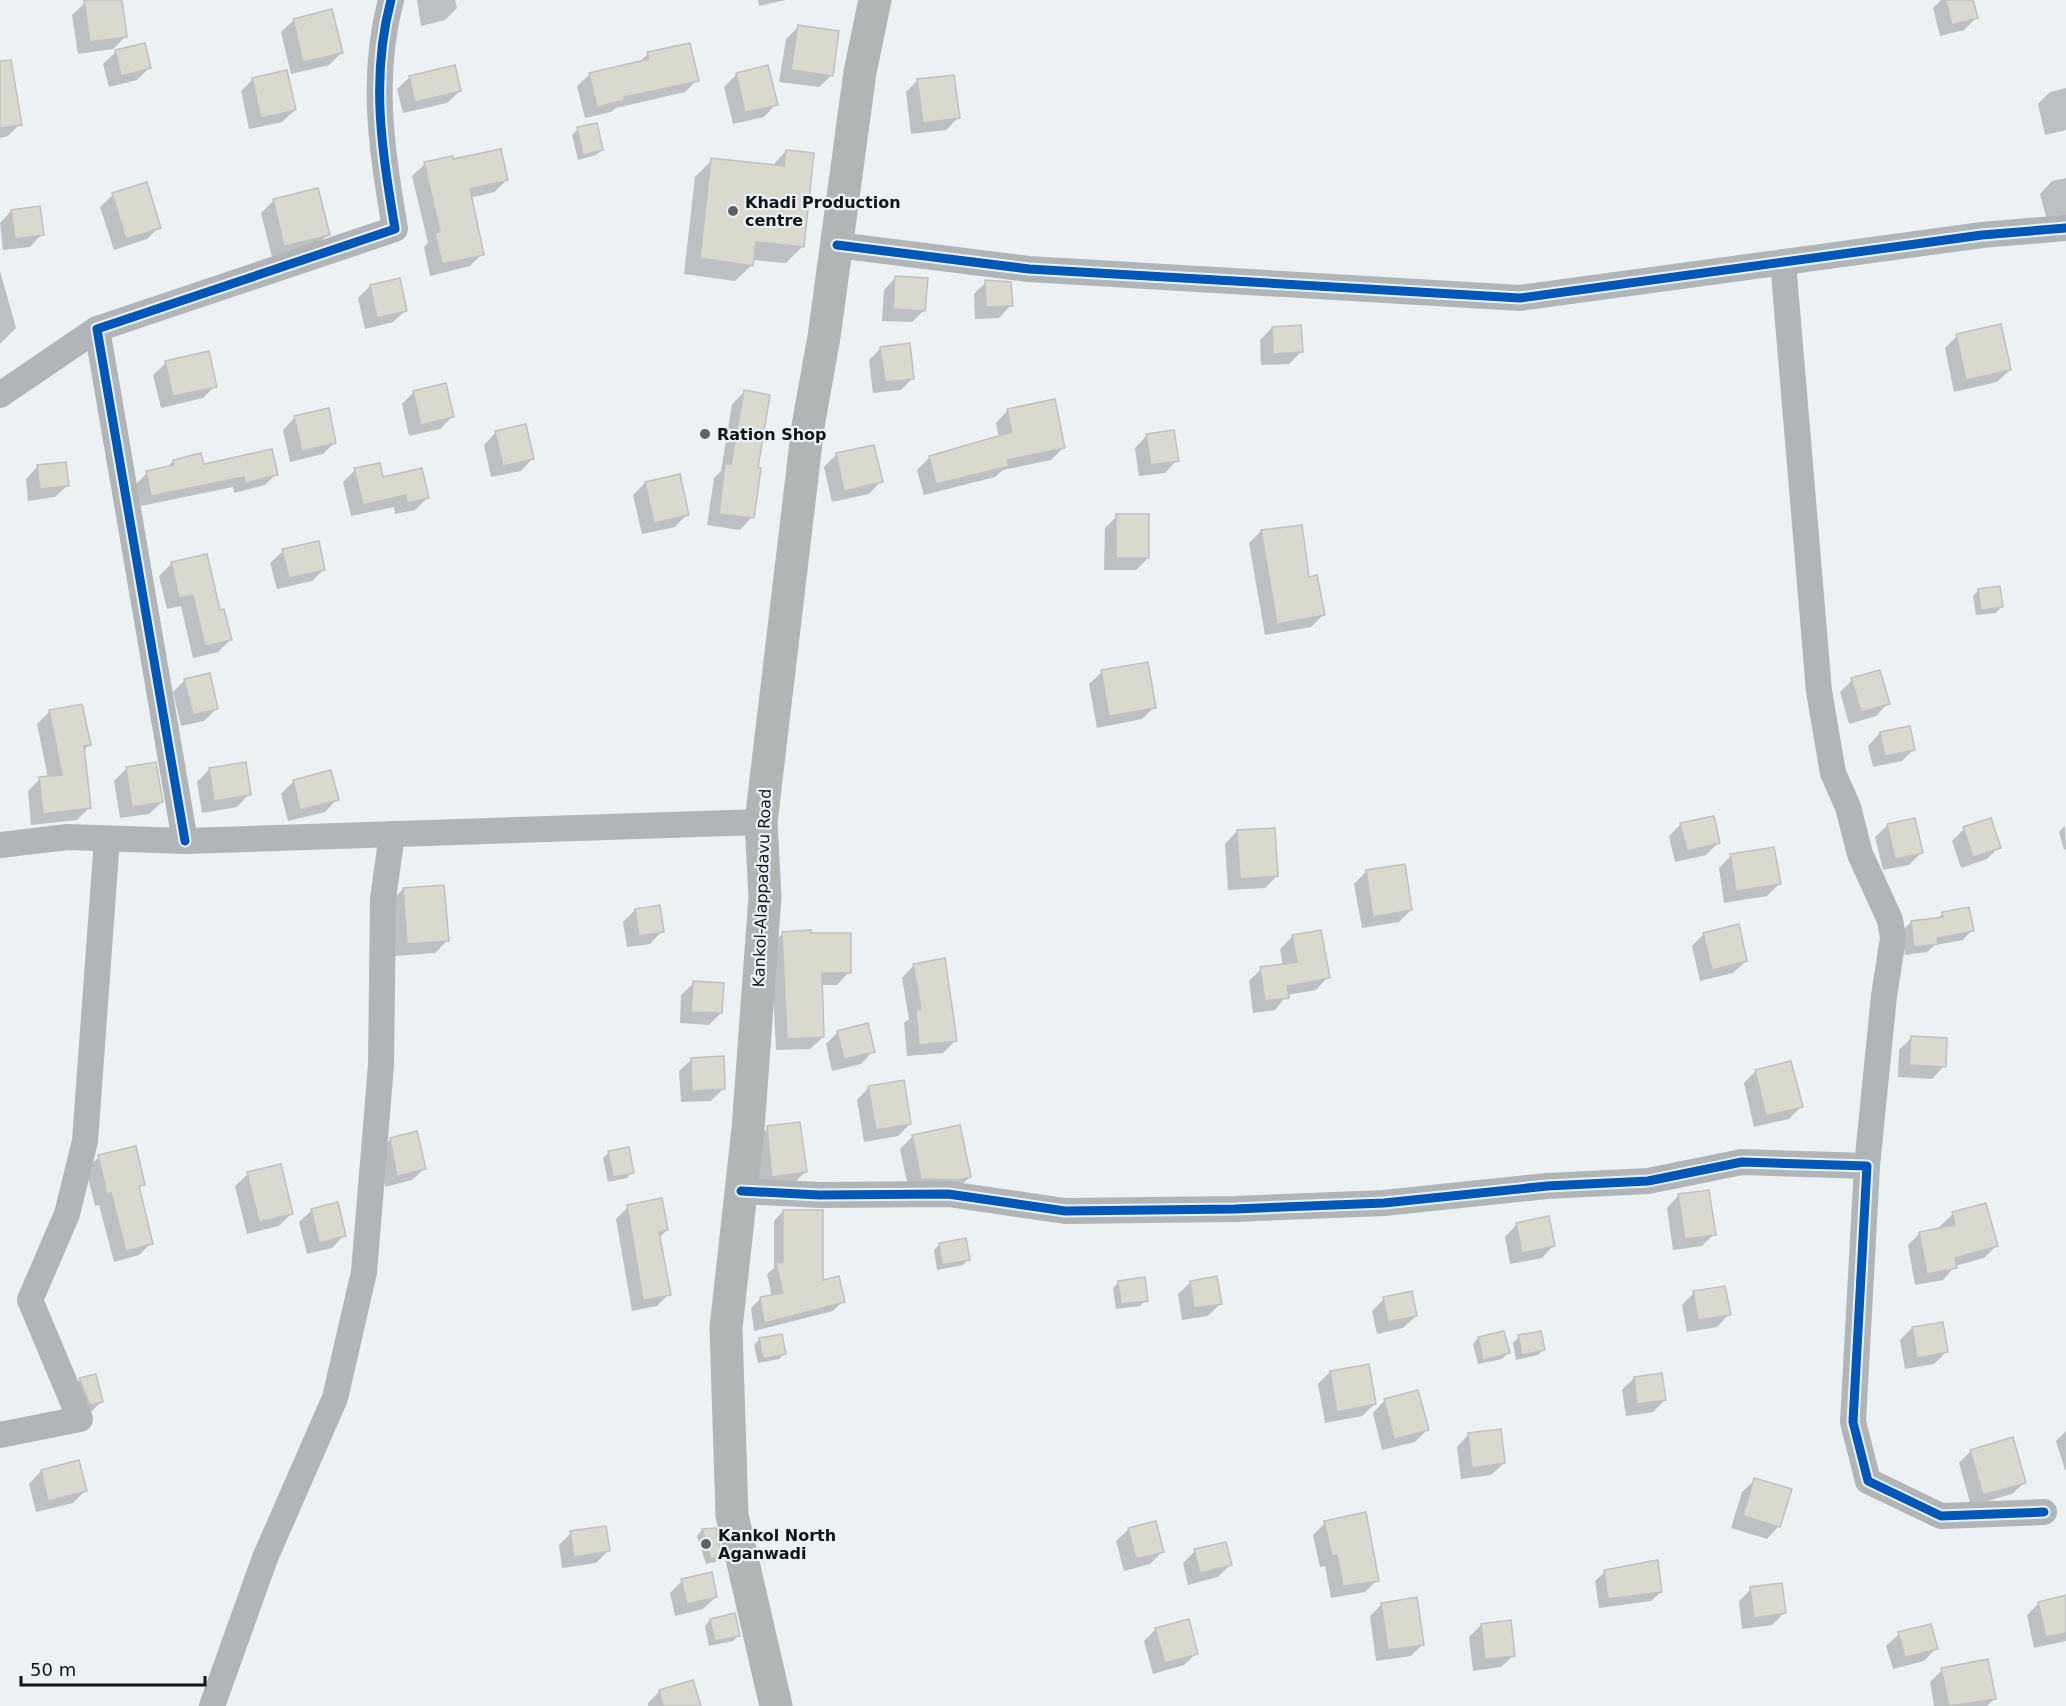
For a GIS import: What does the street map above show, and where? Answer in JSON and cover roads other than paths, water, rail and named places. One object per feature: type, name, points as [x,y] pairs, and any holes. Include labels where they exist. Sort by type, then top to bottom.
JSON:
[{"type":"main road","name":"Kankol-Alappadavu Road","points":[[776,1706],[732,1515],[726,1328],[741,1191],[765,897],[761,822],[808,426],[837,245],[860,72],[876,0]]},
{"type":"street","points":[[0,395],[96,329],[395,229],[380,134],[382,35],[391,0]]},
{"type":"street","points":[[837,245],[1029,268],[1520,298],[1982,235],[2066,228]]},
{"type":"street","points":[[1784,262],[1818,691],[1833,773],[1848,807],[1860,854],[1890,920],[1893,938],[1884,996],[1867,1166],[1853,1422],[1868,1481],[1941,1516],[2044,1512]]},
{"type":"street","points":[[96,329],[185,841]]},
{"type":"street","points":[[0,845],[67,837],[185,841],[761,822]]},
{"type":"street","points":[[212,1706],[265,1558],[335,1398],[364,1272],[381,1065],[382,899],[392,834]]},
{"type":"street","points":[[0,1435],[80,1419],[30,1300],[67,1214],[85,1141],[107,839]]},
{"type":"street","points":[[741,1191],[819,1195],[948,1194],[1065,1211],[1235,1209],[1384,1203],[1548,1186],[1648,1181],[1742,1162],[1867,1166]]},
{"type":"place","name":"Khadi Production centre","points":[[733,211]]},
{"type":"place","name":"Ration Shop","points":[[705,434]]},
{"type":"place","name":"Kankol North Aganwadi","points":[[706,1544]]}]
